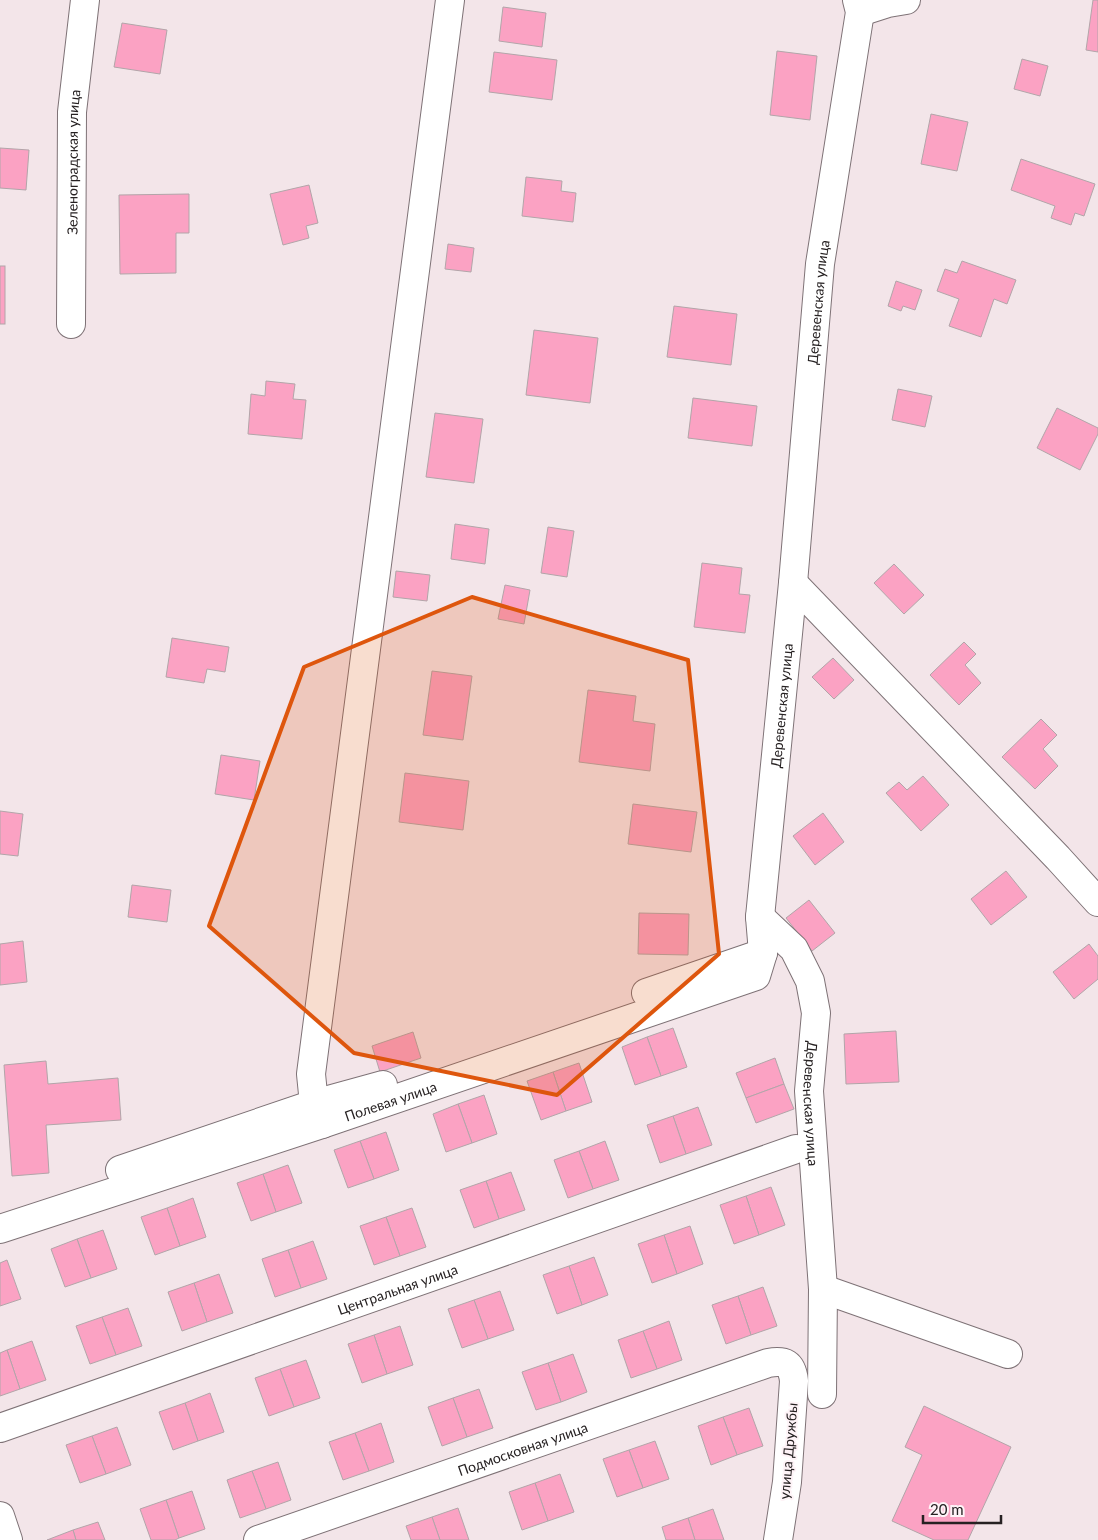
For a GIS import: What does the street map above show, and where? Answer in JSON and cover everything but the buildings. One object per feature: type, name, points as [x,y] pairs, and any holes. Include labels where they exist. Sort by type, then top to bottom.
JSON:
[{"type":"street","name":"Зеленоградская улица","points":[[71,324],[72,112],[85,0]]},
{"type":"street","points":[[318,1114],[311,1074],[450,0]]},
{"type":"street","points":[[858,6],[906,0]]},
{"type":"street","name":"Деревенская улица","points":[[822,1394],[823,1289],[809,1091],[816,1013],[810,981],[794,949],[760,916],[793,583],[820,264],[858,6]]},
{"type":"street","points":[[793,583],[1098,902]]},
{"type":"street","points":[[0,1229],[318,1114],[379,1086],[763,953],[760,916]]},
{"type":"street","points":[[0,1211],[318,1114]]},
{"type":"street","name":"Центральная улица","points":[[0,1428],[796,1149]]},
{"type":"street","points":[[823,1289],[1008,1354]]},
{"type":"street","name":"Подмосковная улица","points":[[258,1540],[768,1363],[779,1361],[787,1364]]},
{"type":"street","name":"улица Дружбы","points":[[778,1540],[788,1482],[794,1381],[793,1372],[787,1364]]},
{"type":"street","points":[[0,1516],[8,1540]]},
{"type":"highlighted area","points":[[472,597],[688,660],[719,954],[557,1095],[354,1053],[209,926],[304,667]]}]
